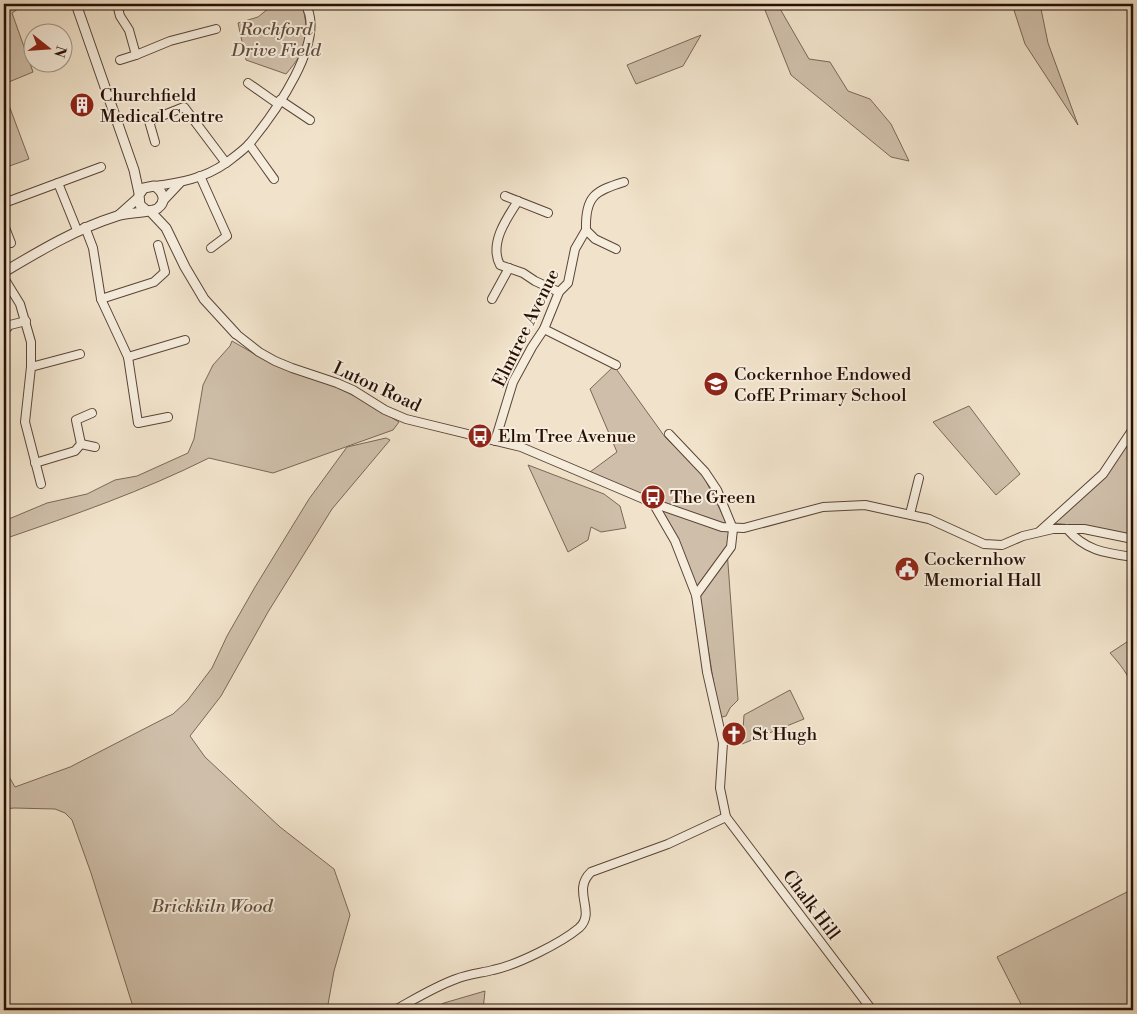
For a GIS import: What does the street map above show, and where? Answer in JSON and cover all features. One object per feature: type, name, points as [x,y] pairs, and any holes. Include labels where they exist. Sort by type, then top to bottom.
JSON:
[{"type":"street","points":[[76,4],[134,170],[140,205],[166,228]]},
{"type":"street","points":[[117,4],[120,16],[129,30],[136,54]]},
{"type":"street","points":[[119,215],[144,188],[180,183],[200,176],[226,163],[248,144],[279,102],[304,59],[311,34],[308,8],[305,4]]},
{"type":"street","points":[[120,60],[170,41],[216,28]]},
{"type":"street","points":[[248,83],[310,120]]},
{"type":"street","points":[[155,142],[149,121],[184,106],[226,163]]},
{"type":"street","points":[[248,144],[274,179]]},
{"type":"street","points":[[4,203],[101,167]]},
{"type":"street","points":[[134,170],[162,194],[166,228],[185,268],[204,299],[236,334]]},
{"type":"street","points":[[200,176],[227,236],[211,248]]},
{"type":"street","points":[[616,249],[595,239],[586,230],[588,205],[602,188],[624,182]]},
{"type":"street","points":[[4,272],[54,242],[81,229],[119,215],[158,208],[180,183]]},
{"type":"street","points":[[58,184],[93,248],[101,299],[128,357],[138,423],[168,417]]},
{"type":"street","points":[[505,196],[548,212]]},
{"type":"street","points":[[518,201],[507,217],[498,239],[496,257],[500,265],[523,273],[559,292]]},
{"type":"street","points":[[4,225],[11,243]]},
{"type":"street","name":"Elmtree Avenue","points":[[495,441],[514,382],[532,347],[544,329],[559,292],[568,283],[575,249],[586,230]]},
{"type":"street","points":[[101,299],[154,282],[165,272],[158,245]]},
{"type":"street","points":[[492,299],[509,268]]},
{"type":"street","points":[[4,278],[20,304],[31,342],[31,368],[25,422],[41,484]]},
{"type":"street","points":[[4,331],[10,325],[26,321]]},
{"type":"street","points":[[544,329],[616,365]]},
{"type":"street","name":"Luton Road","points":[[236,334],[259,352],[275,361],[353,390],[385,410],[406,419],[521,447],[653,504],[722,527],[733,528]]},
{"type":"street","points":[[128,357],[185,340]]},
{"type":"street","points":[[31,368],[80,354]]},
{"type":"street","points":[[81,444],[76,420],[92,413]]},
{"type":"street","points":[[1040,531],[1103,474],[1131,432]]},
{"type":"street","points":[[668,434],[705,472],[717,490],[733,528],[731,547],[696,596]]},
{"type":"street","points":[[35,463],[75,451],[81,444]]},
{"type":"street","points":[[81,444],[96,447]]},
{"type":"street","points":[[910,514],[919,478]]},
{"type":"street","points":[[395,1010],[428,991],[456,979],[478,972],[492,971],[527,959],[578,929],[583,924],[586,918],[586,906],[582,886],[591,872],[668,844],[726,817],[720,788],[722,743],[707,672],[696,596],[673,536],[653,504]]},
{"type":"street","points":[[733,528],[744,528],[823,507],[865,505],[929,519],[984,544],[1002,545],[1040,531],[1067,529],[1084,529],[1133,539]]},
{"type":"street","points":[[1067,529],[1077,540],[1091,548],[1133,557]]},
{"type":"street","name":"Chalk Hill","points":[[726,817],[872,1010]]},
{"type":"green space","points":[[4,4],[25,4],[12,13],[22,41],[22,72],[33,72],[4,84]]},
{"type":"green space","name":"Rochford Drive Field","points":[[274,4],[302,4],[305,15],[306,34],[303,49],[286,74],[246,60],[238,23],[258,17]]},
{"type":"green space","points":[[1012,4],[1040,4],[1048,43],[1078,125],[1025,44]]},
{"type":"green space","points":[[763,5],[779,7],[809,59],[830,62],[848,91],[870,99],[891,124],[909,161],[891,157],[791,75]]},
{"type":"green space","points":[[701,35],[683,66],[636,84],[627,65]]},
{"type":"green space","points":[[4,92],[29,159],[4,168]]},
{"type":"green space","points":[[232,341],[265,360],[331,385],[363,400],[399,422],[393,430],[273,473],[209,458],[134,492],[4,539],[4,521],[47,503],[87,494],[115,480],[137,476],[188,453],[194,439],[203,385],[213,365],[230,346]]},
{"type":"green space","points":[[614,366],[665,437],[703,475],[727,524],[729,533],[727,550],[738,700],[730,708],[726,716],[722,717],[718,709],[701,606],[694,581],[675,534],[665,515],[646,496],[590,472],[617,452],[590,389]]},
{"type":"green space","points":[[969,406],[1020,474],[996,495],[933,422]]},
{"type":"green space","name":"Brickkiln Wood","points":[[386,438],[390,440],[332,509],[268,612],[221,696],[190,736],[205,757],[280,827],[334,869],[350,915],[334,971],[327,1010],[134,1010],[91,873],[72,820],[65,813],[55,809],[4,809],[4,768],[15,787],[70,767],[173,714],[187,701],[212,668],[227,636],[255,587],[309,499],[347,447]]},
{"type":"green space","points":[[1130,438],[1133,445],[1133,536],[1090,527],[1052,523],[1105,476]]},
{"type":"green space","points":[[528,465],[604,494],[620,506],[626,528],[601,532],[591,527],[588,540],[568,552]]},
{"type":"green space","points":[[1133,638],[1133,688],[1129,678],[1110,653]]},
{"type":"green space","points":[[790,690],[804,719],[742,744],[744,715]]},
{"type":"green space","points":[[1133,889],[1133,1010],[1024,1010],[997,957]]},
{"type":"green space","points":[[485,991],[483,1010],[430,1010],[444,1003]]},
{"type":"place","name":"Churchfield Medical Centre","points":[[82,105]]},
{"type":"place","name":"Cockernhoe Endowed CofE Primary School","points":[[716,384]]},
{"type":"place","name":"Elm Tree Avenue","points":[[480,436]]},
{"type":"place","name":"The Green","points":[[653,497]]},
{"type":"place","name":"Cockernhow Memorial Hall","points":[[907,569]]},
{"type":"place","name":"St Hugh","points":[[734,734]]}]
